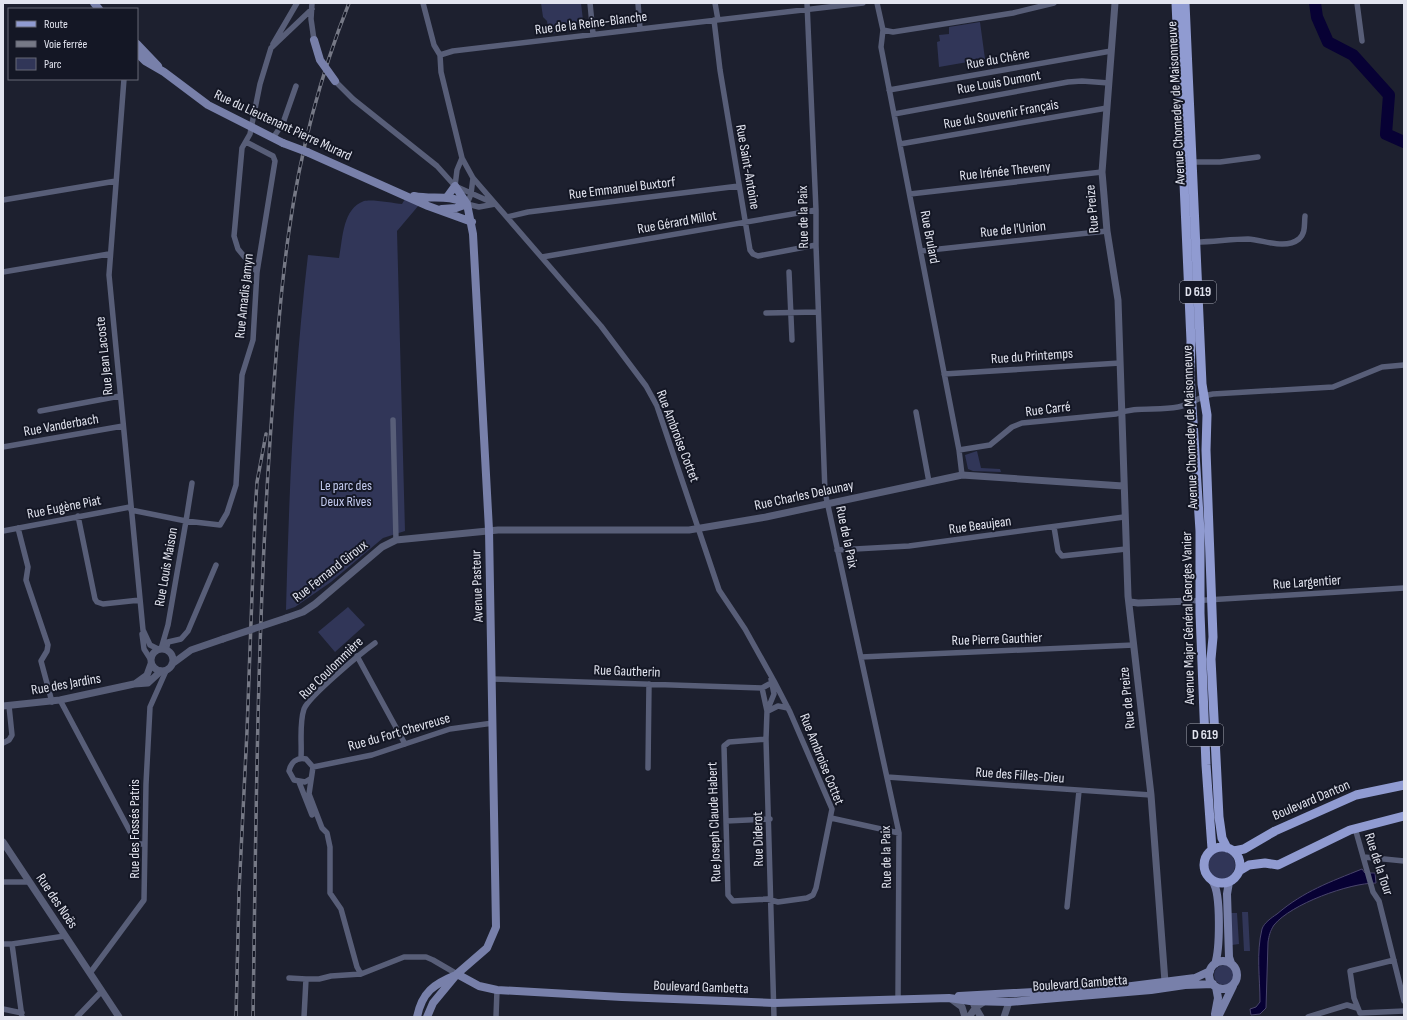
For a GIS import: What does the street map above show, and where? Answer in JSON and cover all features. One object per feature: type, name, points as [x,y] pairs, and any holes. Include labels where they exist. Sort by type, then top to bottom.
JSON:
[{"type":"main road","name":"Avenue Major Général Georges Vanier","points":[[1176,3],[1192,402],[1200,531],[1195,600],[1207,795],[1212,849]]},
{"type":"main road","name":"Avenue Chomedey de Maisonneuve","points":[[1185,3],[1204,396],[1207,415],[1206,450],[1212,600],[1212,659],[1219,817],[1222,838],[1230,850]]},
{"type":"main road","points":[[314,40],[320,60],[335,81]]},
{"type":"main road","name":"Rue du Lieutenant Pierre Murard","points":[[139,53],[145,61],[164,72],[208,105],[273,138],[428,206],[440,209],[472,222]]},
{"type":"main road","points":[[447,197],[455,186]]},
{"type":"main road","name":"Avenue Pasteur","points":[[455,186],[467,204],[472,222],[489,530],[496,927],[487,948],[457,974]]},
{"type":"main road","name":"Rue du Lieutenant Pierre Murard","points":[[396,191],[421,198],[456,198],[467,204]]},
{"type":"main road","name":"Rue du Lieutenant Pierre Murard","points":[[440,209],[456,208],[467,204]]},
{"type":"main road","name":"Boulevard Danton","points":[[1230,850],[1244,849],[1275,831],[1356,795],[1404,785]]},
{"type":"main road","points":[[1213,882],[1224,884],[1229,882],[1239,871],[1249,865],[1265,863],[1278,865],[1355,828],[1404,816]]},
{"type":"main road","points":[[1217,1017],[1218,998],[1210,978],[1210,971],[1215,964],[1218,951],[1218,894],[1213,882],[1209,879],[1203,869],[1205,858],[1212,849],[1217,847],[1230,850],[1239,860],[1239,871]]},
{"type":"main road","points":[[1217,1017],[1238,974],[1229,957],[1227,894],[1229,882]]},
{"type":"main road","points":[[1215,964],[1222,961],[1231,963]]},
{"type":"main road","name":"Boulevard Gambetta","points":[[949,998],[963,995],[1124,987],[1195,978],[1210,971]]},
{"type":"main road","points":[[417,1017],[423,999],[429,990],[437,983],[457,974]]},
{"type":"main road","points":[[427,1017],[433,1004],[457,974]]},
{"type":"main road","name":"Boulevard Gambetta","points":[[457,974],[487,989],[497,990],[630,998],[774,1003],[949,998],[970,1001],[1009,1002],[1151,990],[1185,984],[1214,985]]},
{"type":"main road","points":[[1214,985],[1226,989],[1233,986]]},
{"type":"street","points":[[257,272],[238,249],[234,236],[242,148],[250,134],[250,126],[260,84],[272,48],[296,3]]},
{"type":"street","name":"Rue Ambroise Cottet","points":[[423,3],[434,45],[440,55],[441,72],[462,158],[473,178],[601,326],[646,386],[657,406],[719,590],[745,629],[788,708],[832,809],[816,888],[813,895],[807,898],[778,902],[772,901]]},
{"type":"street","points":[[590,3],[593,34]]},
{"type":"street","points":[[638,3],[640,28]]},
{"type":"street","name":"Rue Saint-Antoine","points":[[715,3],[720,70],[750,250],[753,254],[758,256],[816,245]]},
{"type":"street","name":"Rue de la Paix","points":[[807,3],[816,210],[818,312],[825,492],[899,833],[898,999]]},
{"type":"street","name":"Rue de la Reine-Blanche","points":[[440,55],[453,51],[640,28],[863,3]]},
{"type":"street","name":"Rue Brulard","points":[[877,3],[882,30],[881,47],[959,450],[962,475]]},
{"type":"street","points":[[882,30],[893,32],[1013,13],[1054,3]]},
{"type":"street","name":"Rue Preize","points":[[1115,3],[1102,172],[1107,231],[1118,300],[1122,411]]},
{"type":"street","points":[[1357,3],[1362,41]]},
{"type":"street","points":[[272,48],[312,6]]},
{"type":"street","points":[[312,6],[314,40]]},
{"type":"street","name":"Rue du Chêne","points":[[889,90],[1111,51]]},
{"type":"street","name":"Rue Jean Lacoste","points":[[124,80],[109,254],[109,275],[130,508],[143,630],[142,643],[151,662]]},
{"type":"street","points":[[335,81],[353,99],[437,166],[455,186],[495,204]]},
{"type":"street","name":"Rue Louis Dumont","points":[[894,114],[1068,82],[1082,81],[1109,83]]},
{"type":"street","points":[[273,138],[283,123],[296,86]]},
{"type":"street","name":"Rue du Souvenir Français","points":[[900,144],[1107,108]]},
{"type":"street","name":"Rue Amadis Jamyn","points":[[186,521],[217,525],[222,523],[234,494],[242,375],[253,340],[257,272],[275,161],[273,156],[246,142]]},
{"type":"street","points":[[455,186],[457,170],[462,158]]},
{"type":"street","points":[[1192,162],[1220,162],[1258,158]]},
{"type":"street","name":"Rue Irénée Theveny","points":[[910,194],[1102,172]]},
{"type":"street","points":[[473,178],[471,194],[467,204],[480,207],[495,204]]},
{"type":"street","points":[[3,200],[116,181]]},
{"type":"street","name":"Rue Emmanuel Buxtorf","points":[[507,217],[528,212],[739,186]]},
{"type":"street","name":"Rue Gérard Millot","points":[[542,257],[816,210]]},
{"type":"street","points":[[1196,242],[1250,239],[1271,243],[1288,243],[1301,238],[1304,232],[1305,216]]},
{"type":"street","name":"Rue de l'Union","points":[[921,252],[1107,231]]},
{"type":"street","points":[[3,272],[109,254]]},
{"type":"street","points":[[789,272],[792,340]]},
{"type":"street","points":[[766,313],[818,312]]},
{"type":"street","name":"Rue du Printemps","points":[[944,374],[1120,363]]},
{"type":"street","points":[[1204,396],[1333,387],[1382,367],[1404,365]]},
{"type":"street","points":[[40,411],[120,396]]},
{"type":"street","name":"Rue Carré","points":[[959,450],[990,445],[1012,428],[1029,422],[1110,414],[1127,409],[1177,407],[1204,396]]},
{"type":"street","name":"Rue de Preize","points":[[1122,411],[1124,517],[1128,596],[1130,602],[1151,795],[1165,982]]},
{"type":"street","points":[[916,412],[929,482]]},
{"type":"street","points":[[393,420],[396,540]]},
{"type":"street","name":"Rue Vanderbach","points":[[3,447],[123,426]]},
{"type":"street","name":"Rue Charles Delaunay","points":[[489,530],[699,529],[828,504],[962,475],[1123,486]]},
{"type":"street","points":[[186,521],[192,483]]},
{"type":"street","name":"Rue Eugène Piat","points":[[3,531],[78,516],[130,508]]},
{"type":"street","name":"Rue Louis Maison","points":[[130,508],[186,521],[163,650]]},
{"type":"street","points":[[78,516],[95,599],[97,602],[103,604],[140,600]]},
{"type":"street","name":"Rue Beaujean","points":[[838,550],[909,546],[1124,517]]},
{"type":"street","points":[[1054,527],[1058,551],[1062,556],[1126,549]]},
{"type":"street","points":[[18,528],[28,567],[26,580],[48,645],[42,661],[52,702]]},
{"type":"street","name":"Rue Fernand Giroux","points":[[163,650],[176,652],[191,650],[303,612],[315,604],[382,547],[396,540],[489,530]]},
{"type":"street","points":[[163,650],[173,657],[172,664],[163,671],[155,669],[151,662],[153,653],[163,650],[168,642],[181,639],[188,631],[216,565]]},
{"type":"street","name":"Rue Largentier","points":[[1195,600],[1404,588]]},
{"type":"street","points":[[1130,602],[1138,603],[1195,600]]},
{"type":"street","name":"Rue Jean Lacoste","points":[[143,630],[150,645],[163,650]]},
{"type":"street","name":"Rue Coulommière","points":[[302,758],[302,720],[305,708],[313,697],[357,656],[375,643]]},
{"type":"street","name":"Rue Pierre Gauthier","points":[[861,657],[1134,645]]},
{"type":"street","name":"Rue Fernand Giroux","points":[[172,664],[191,650]]},
{"type":"street","points":[[357,656],[405,744]]},
{"type":"street","name":"Rue des Jardins","points":[[134,684],[147,675],[151,662]]},
{"type":"street","name":"Rue des Jardins","points":[[6,706],[52,702],[134,684],[148,683],[163,671]]},
{"type":"street","name":"Rue des Fossés Patris","points":[[90,973],[144,900],[144,844],[150,707],[163,671]]},
{"type":"street","name":"Rue Gautherin","points":[[492,680],[762,688],[772,680]]},
{"type":"street","name":"Rue Diderot","points":[[772,680],[774,694],[767,711],[766,739],[770,819],[774,1017]]},
{"type":"street","points":[[648,768],[649,684]]},
{"type":"street","points":[[762,688],[766,700],[767,711]]},
{"type":"street","points":[[60,700],[134,839],[139,844],[144,844]]},
{"type":"street","points":[[3,743],[9,740],[12,734],[6,706]]},
{"type":"street","name":"Rue Ambroise Cottet","points":[[767,711],[778,706],[788,708]]},
{"type":"street","name":"Rue du Fort Chevreuse","points":[[313,767],[372,755],[450,729],[493,723]]},
{"type":"street","name":"Rue Joseph Claude Habert","points":[[766,739],[725,743],[726,821],[729,898],[733,901],[767,899],[772,901]]},
{"type":"street","points":[[310,779],[305,782],[294,780],[289,771],[293,762],[302,758],[313,767],[310,779],[309,794],[322,828],[327,832],[330,847],[330,893],[341,909],[357,967],[361,974]]},
{"type":"street","name":"Rue des Filles-Dieu","points":[[887,777],[1151,795]]},
{"type":"street","points":[[299,782],[312,815]]},
{"type":"street","points":[[1067,907],[1079,791]]},
{"type":"street","points":[[831,818],[899,833]]},
{"type":"street","points":[[726,821],[770,819]]},
{"type":"street","name":"Rue de la Tour","points":[[1355,828],[1370,884],[1379,901],[1404,1000]]},
{"type":"street","name":"Rue des Noës","points":[[3,842],[119,1017]]},
{"type":"street","points":[[1364,857],[1404,861]]},
{"type":"street","points":[[3,882],[29,882]]},
{"type":"street","points":[[3,944],[65,936]]},
{"type":"street","points":[[3,1009],[22,1015],[12,944]]},
{"type":"street","points":[[290,978],[319,979],[331,976],[361,974],[404,957],[426,957],[457,974]]},
{"type":"street","points":[[1394,960],[1350,971],[1357,1008],[1360,1015],[1404,1011]]},
{"type":"street","points":[[304,1017],[306,979]]},
{"type":"street","points":[[496,1017],[497,990]]},
{"type":"street","points":[[77,1017],[102,991]]},
{"type":"street","points":[[969,1017],[976,1007],[984,1001],[1000,994]]},
{"type":"street","points":[[963,995],[976,1007],[981,1017]]},
{"type":"street","points":[[949,998],[959,1004],[965,1017]]},
{"type":"street","points":[[1004,1017],[1009,1002]]},
{"type":"street","points":[[1308,1017],[1347,1005],[1357,1008]]},
{"type":"green space","points":[[541,3],[581,3],[584,29],[549,34],[547,21],[543,17]]},
{"type":"green space","points":[[980,22],[985,59],[939,67],[937,42],[940,41],[939,35],[949,34],[949,27]]},
{"type":"green space","name":"Le parc des Deux Rives","points":[[405,199],[419,205],[397,231],[405,531],[383,538],[331,582],[295,607],[286,610],[293,432],[299,344],[308,255],[339,258],[347,218],[357,205],[364,201],[402,204]]},
{"type":"green space","points":[[977,451],[981,468],[1000,469],[1001,472],[973,471],[968,469],[965,455]]},
{"type":"green space","points":[[348,607],[365,625],[335,652],[318,632]]},
{"type":"green space","points":[[1221,851],[1231,855],[1235,865],[1231,875],[1221,879],[1211,875],[1207,865],[1211,855]]},
{"type":"green space","points":[[1242,912],[1248,912],[1250,951],[1244,951]]},
{"type":"green space","points":[[1231,913],[1237,913],[1239,944],[1232,945]]},
{"type":"green space","points":[[1224,965],[1231,968],[1234,975],[1231,982],[1224,985],[1217,982],[1214,975],[1217,968]]},
{"type":"shaded area","points":[[1362,869],[1365,873],[1375,873],[1376,883],[1351,887],[1321,896],[1293,910],[1282,917],[1274,925],[1268,942],[1266,1008],[1260,1014],[1251,1015],[1250,1009],[1256,1007],[1260,1002],[1259,947],[1264,925],[1287,906],[1307,893]]},
{"type":"waterway","points":[[1315,3],[1317,17],[1328,42],[1353,55],[1389,95],[1386,134],[1404,142]]},
{"type":"railway","points":[[253,1017],[262,585],[270,441],[280,310],[289,231],[305,144],[329,58],[349,3]]},
{"type":"railway","points":[[236,1017],[239,892],[255,514],[257,482],[266,434]]}]
